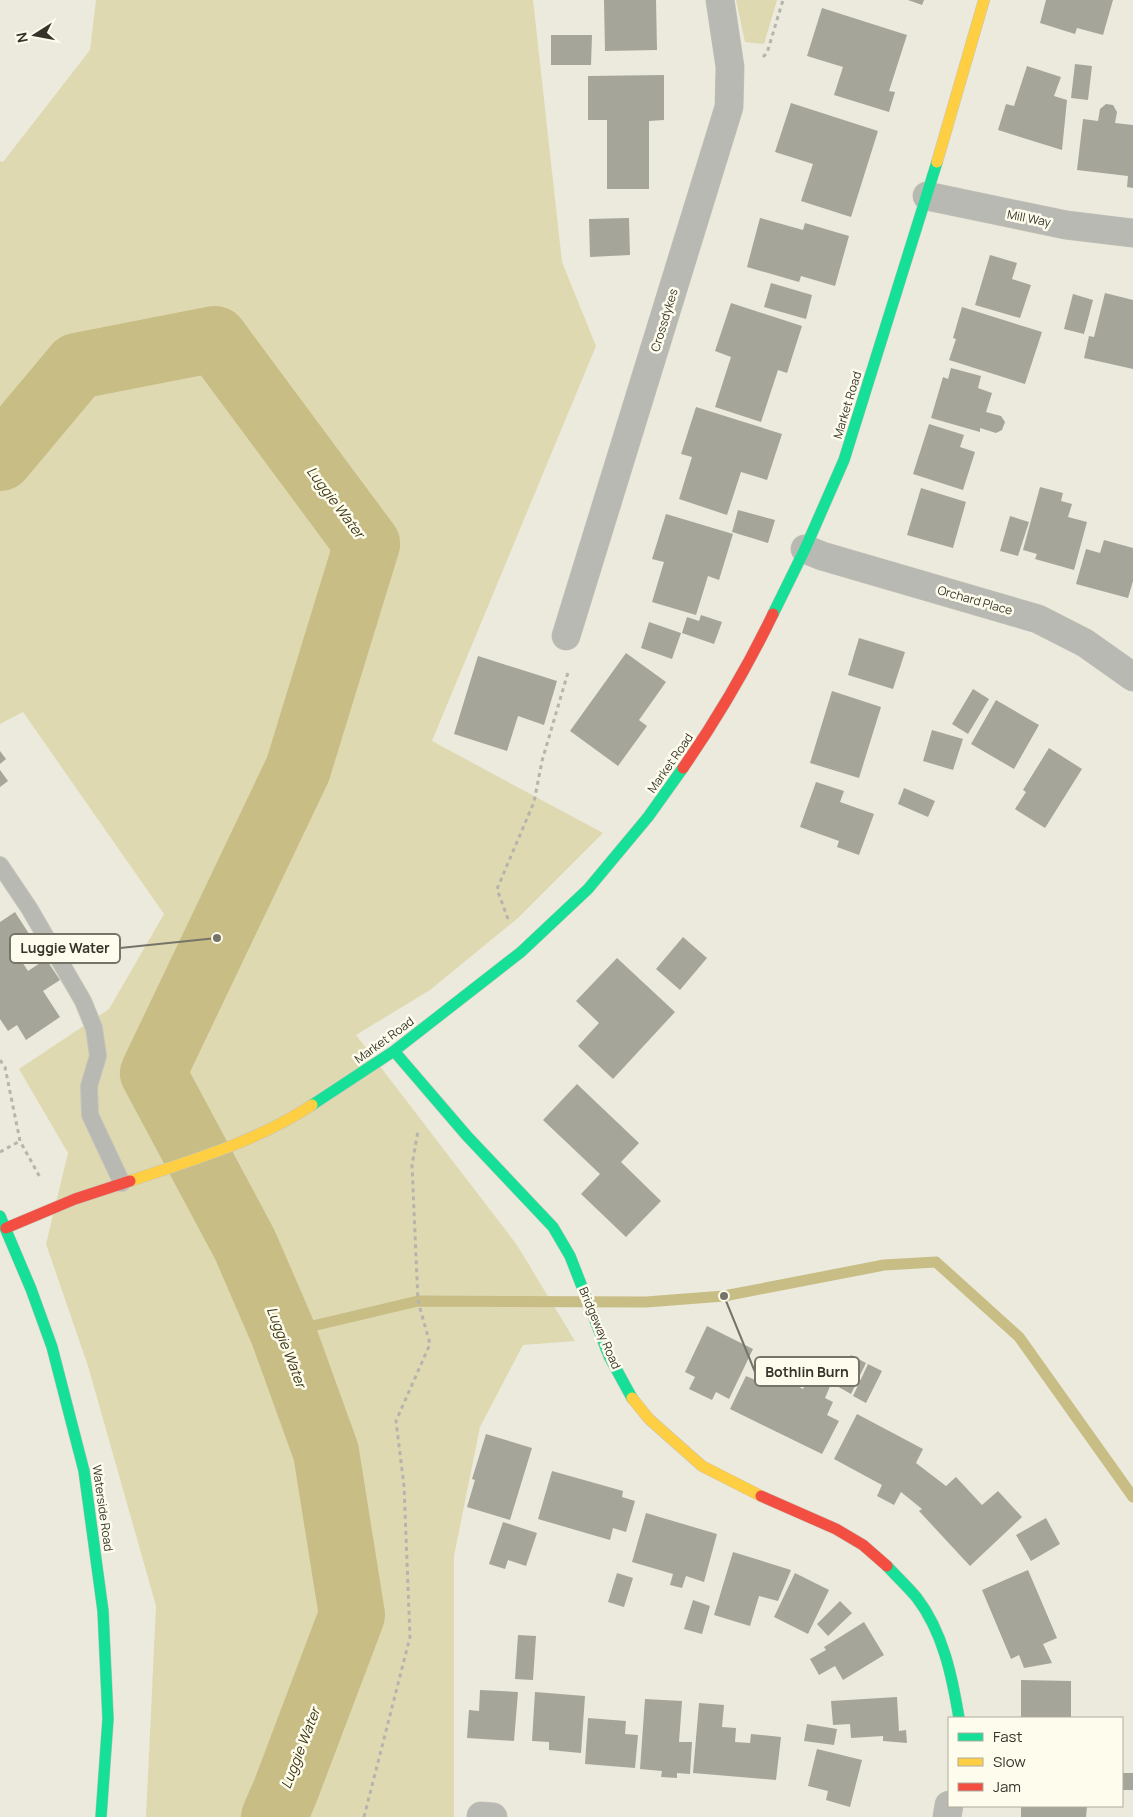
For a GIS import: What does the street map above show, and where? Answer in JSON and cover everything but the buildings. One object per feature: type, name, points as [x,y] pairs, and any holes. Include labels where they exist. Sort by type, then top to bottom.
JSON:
[{"type":"street","name":"Crossdykes","points":[[566,636],[729,107],[730,68],[720,0]]},
{"type":"street","name":"Market Road","points":[[6,1228],[52,1207],[258,1136],[296,1116],[394,1051],[521,952],[588,889],[648,817],[707,733],[756,647],[805,549],[844,460],[927,196],[984,0]]},
{"type":"street","name":"Mill Way","points":[[927,196],[1066,225],[1133,233]]},
{"type":"street","name":"Orchard Place","points":[[805,549],[822,556],[1038,619],[1085,643],[1133,677]]},
{"type":"street","name":"Bridgeway Road","points":[[394,1051],[425,1088],[553,1227],[570,1256],[609,1356],[630,1396],[649,1419],[702,1466],[772,1501],[836,1529],[863,1545],[888,1567],[918,1598],[932,1622],[944,1650],[952,1677],[959,1717]]},
{"type":"street","name":"Waterside Road","points":[[0,1216],[52,1346],[84,1471],[103,1611],[108,1719],[101,1817]]},
{"type":"lane","points":[[0,865],[30,908],[83,1001],[94,1028],[98,1056],[89,1086],[90,1115],[122,1183]]},
{"type":"path","points":[[497,889],[534,802],[542,762],[577,642],[566,636]]},
{"type":"path","points":[[0,1060],[4,1067],[20,1141],[40,1176],[52,1207]]},
{"type":"path","points":[[364,1817],[410,1637],[404,1486],[396,1421],[430,1344],[418,1301],[412,1165],[425,1088]]},
{"type":"path","points":[[0,1152],[20,1141]]},
{"type":"shaded area","points":[[96,0],[533,0],[562,262],[596,346],[432,741],[603,833],[518,918],[430,990],[356,1035],[517,1245],[575,1341],[523,1345],[480,1427],[454,1556],[454,1817],[146,1817],[156,1606],[88,1366],[46,1244],[68,1153],[19,1069],[109,1009],[164,914],[23,712],[0,724],[0,161],[3,162],[90,50]]},
{"type":"shaded area","points":[[736,0],[777,0],[764,44],[745,42]]},
{"type":"waterway","name":"Luggie Water","points":[[0,458],[77,366],[215,339],[367,544],[298,769],[153,1073],[245,1245],[283,1333],[326,1452],[352,1615],[274,1817]]},
{"type":"waterway","points":[[283,1333],[418,1301],[646,1302],[724,1296],[884,1265],[936,1262],[1019,1337],[1133,1497]]},
{"type":"traffic: fast","points":[[773,614],[805,549],[844,460],[937,162]]},
{"type":"traffic: fast","points":[[312,1105],[394,1051],[521,952],[588,889],[648,817],[683,768]]},
{"type":"traffic: fast","points":[[394,1051],[467,1136],[553,1227],[570,1256],[609,1356],[632,1398]]},
{"type":"traffic: fast","points":[[0,1216],[31,1289],[52,1347],[84,1471],[103,1611],[108,1719],[101,1817]]},
{"type":"traffic: fast","points":[[887,1566],[917,1598],[934,1625],[945,1655],[959,1717]]},
{"type":"traffic: slow","points":[[937,162],[984,0]]},
{"type":"traffic: slow","points":[[130,1181],[246,1140],[269,1130],[312,1105]]},
{"type":"traffic: slow","points":[[632,1398],[649,1419],[702,1466],[761,1496]]},
{"type":"traffic: jam","points":[[683,768],[731,693],[773,614]]},
{"type":"traffic: jam","points":[[6,1228],[75,1199],[130,1181]]},
{"type":"traffic: jam","points":[[761,1496],[836,1529],[863,1545],[887,1566]]},
{"type":"place","name":"Luggie Water","points":[[217,938]]},
{"type":"place","name":"Bothlin Burn","points":[[724,1296]]}]
